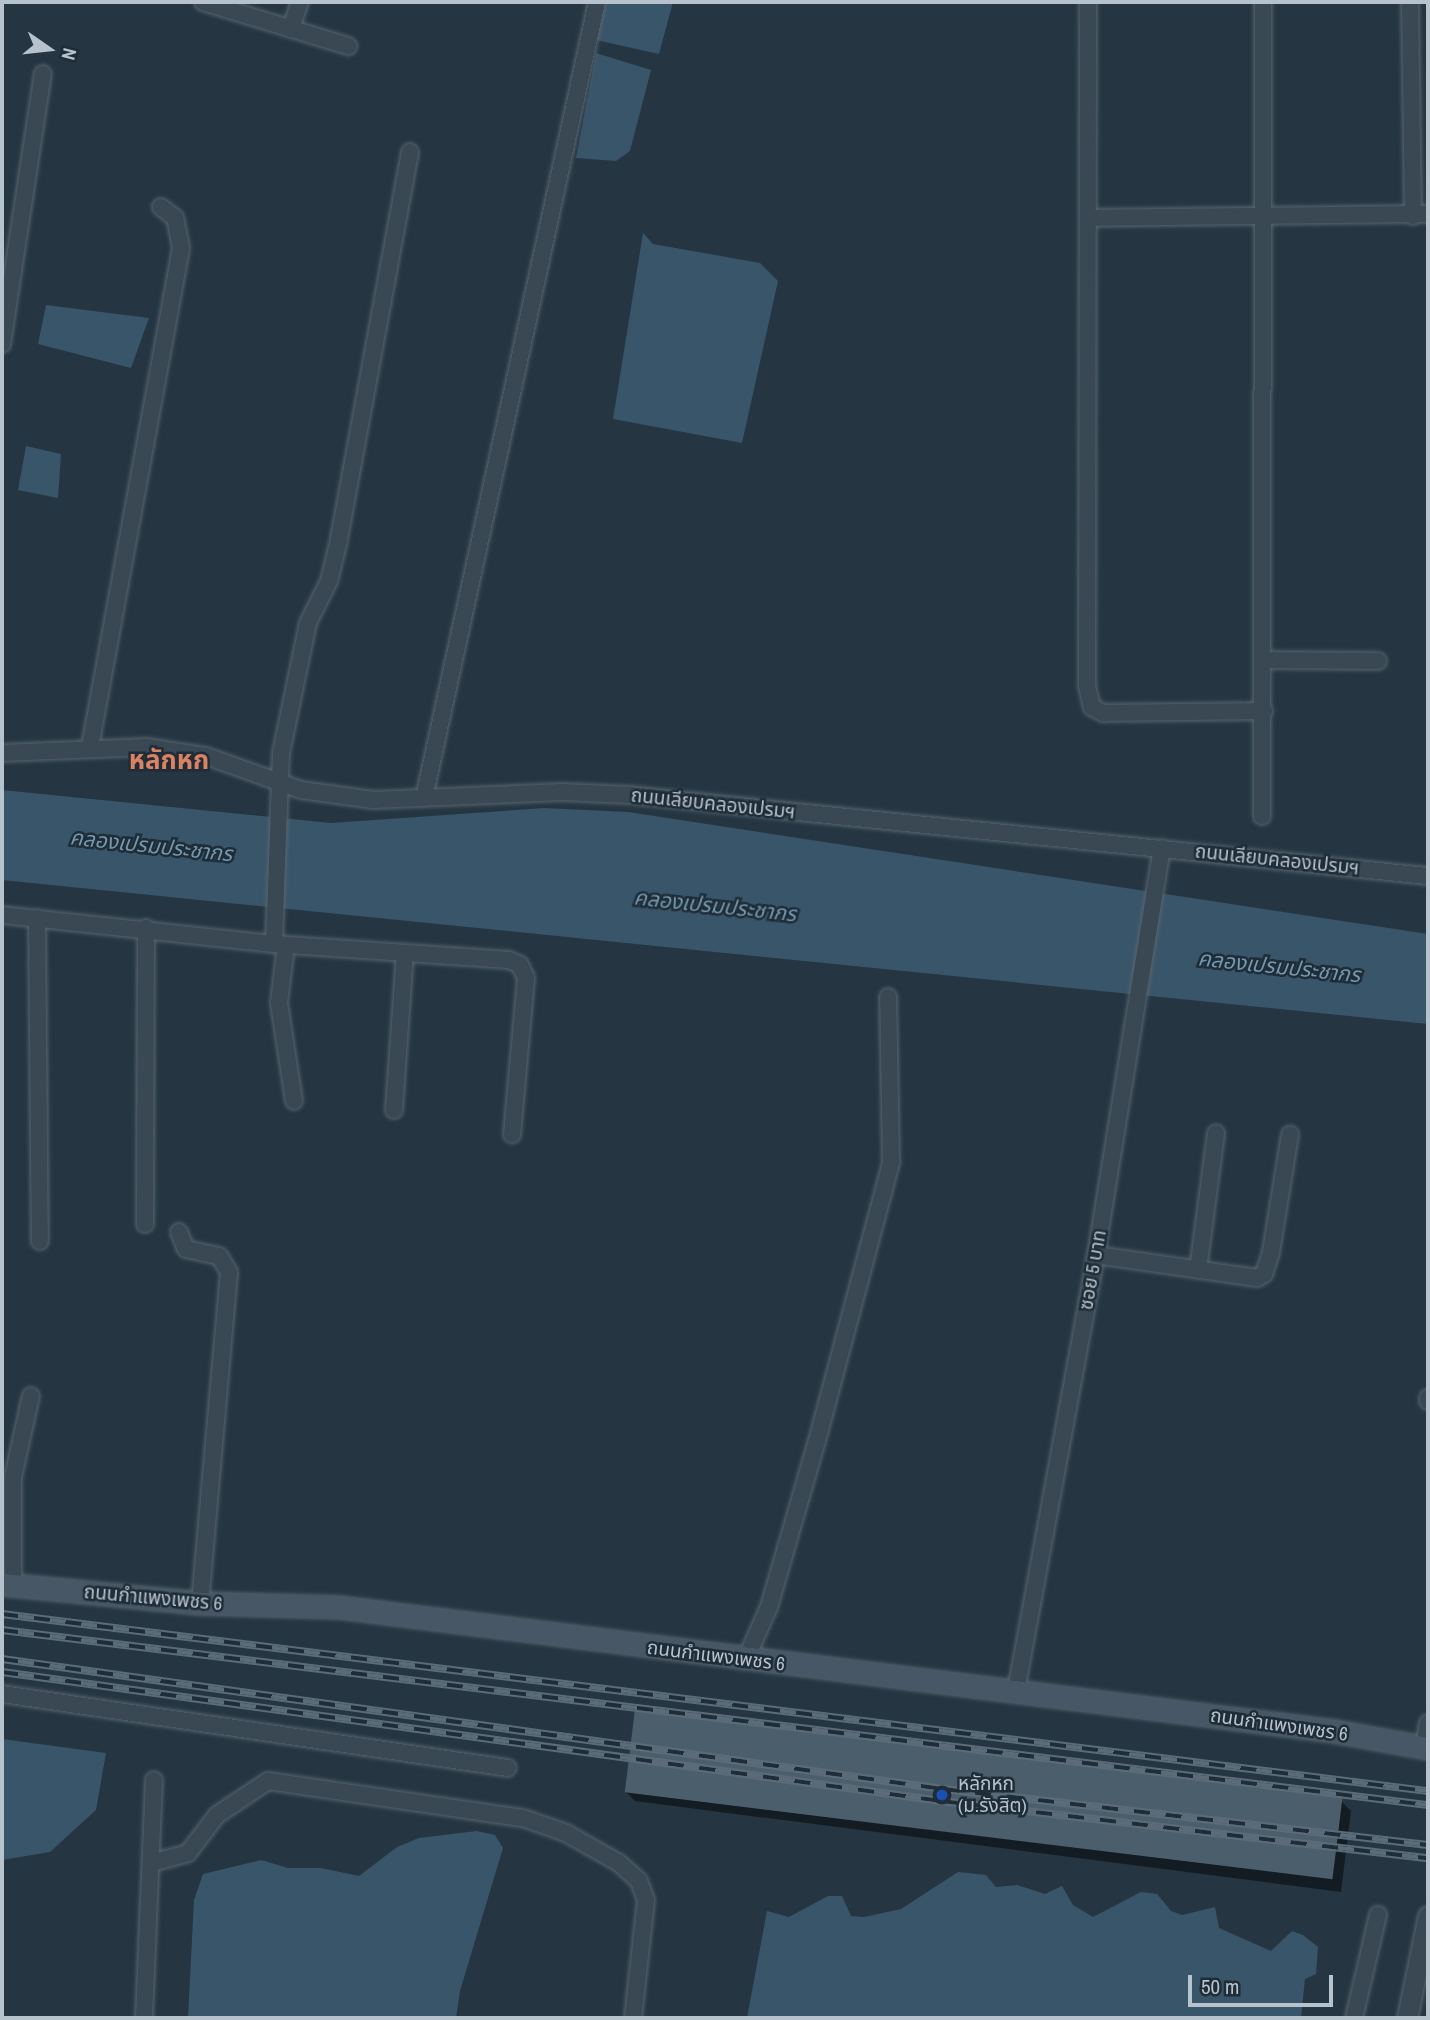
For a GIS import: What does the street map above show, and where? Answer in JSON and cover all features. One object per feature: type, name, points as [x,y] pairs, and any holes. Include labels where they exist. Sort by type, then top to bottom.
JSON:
[{"type":"main road","name":"ถนนกำแพงเพชร 6","points":[[8,1585],[200,1603],[338,1607],[745,1661],[1016,1691],[1334,1731],[1426,1748]]},
{"type":"street","points":[[203,2],[348,46]]},
{"type":"street","points":[[291,29],[300,2]]},
{"type":"street","points":[[424,798],[597,2]]},
{"type":"street","points":[[1088,2],[1090,218],[1087,687],[1092,707],[1103,713],[1264,711]]},
{"type":"street","points":[[1262,816],[1263,2]]},
{"type":"street","points":[[1090,218],[1420,215],[1410,2]]},
{"type":"street","points":[[2,344],[43,74]]},
{"type":"street","points":[[294,1101],[279,1003],[281,807],[278,785],[308,623],[329,581],[339,540],[410,152]]},
{"type":"street","points":[[90,747],[181,248],[175,218],[161,207]]},
{"type":"street","points":[[1263,660],[1378,661]]},
{"type":"street","name":"ถนนเลียบคลองเปรมฯ","points":[[2,753],[90,747],[147,747],[206,755],[278,785],[373,800],[562,792],[630,795],[1428,876]]},
{"type":"street","name":"ซอย 5 บาท","points":[[1016,1691],[1096,1255],[1157,871],[1163,848]]},
{"type":"street","points":[[2,915],[405,954],[509,960],[520,965],[526,978],[512,1134]]},
{"type":"street","points":[[37,918],[40,1241]]},
{"type":"street","points":[[145,1224],[146,928]]},
{"type":"street","points":[[394,1110],[405,954]]},
{"type":"street","points":[[745,1661],[769,1607],[799,1505],[891,1162],[888,998]]},
{"type":"street","points":[[1198,1270],[1216,1133]]},
{"type":"street","points":[[1096,1255],[1257,1278],[1264,1273],[1290,1135]]},
{"type":"street","points":[[178,1232],[186,1249],[219,1256],[229,1272],[200,1603]]},
{"type":"street","points":[[8,1585],[13,1477],[31,1396]]},
{"type":"street","points":[[2,1694],[508,1768]]},
{"type":"street","points":[[1426,1748],[1428,1723]]},
{"type":"street","points":[[144,2018],[155,1780]]},
{"type":"street","points":[[151,1863],[188,1853],[217,1815],[268,1781],[523,1818],[566,1833],[619,1863],[639,1881],[646,1900],[633,2018]]},
{"type":"street","points":[[1354,2018],[1378,1915]]},
{"type":"street","points":[[1407,2018],[1428,1916]]},
{"type":"water","points":[[604,2],[673,2],[659,54],[596,40]]},
{"type":"water","points":[[596,53],[651,70],[630,151],[616,161],[576,158]]},
{"type":"water","points":[[643,233],[653,244],[760,263],[778,281],[742,443],[613,419]]},
{"type":"water","points":[[46,305],[149,318],[131,368],[38,344]]},
{"type":"water","points":[[26,446],[61,454],[58,498],[18,490]]},
{"type":"water","name":"คลองเปรมประชากร","points":[[2,790],[331,823],[544,808],[628,812],[1428,934],[1428,1024],[2,880]]},
{"type":"water","points":[[2,1739],[106,1753],[96,1810],[50,1852],[2,1860]]},
{"type":"water","points":[[477,1831],[495,1835],[503,1848],[460,1991],[456,2018],[188,2018],[194,1900],[203,1874],[261,1860],[288,1868],[321,1868],[359,1876],[397,1847],[419,1838]]},
{"type":"water","points":[[958,1872],[986,1875],[996,1887],[1017,1885],[1045,1894],[1062,1886],[1073,1905],[1093,1917],[1141,1892],[1157,1894],[1171,1911],[1182,1915],[1215,1907],[1219,1928],[1271,1951],[1292,1931],[1303,1935],[1318,1947],[1316,1974],[1305,1979],[1301,2018],[747,2018],[767,1911],[789,1917],[828,1896],[842,1896],[851,1916],[864,1917],[901,1909]]},
{"type":"building","points":[[635,1709],[1343,1796],[1332,1879],[625,1792]]},
{"type":"railway","points":[[2,1614],[1428,1791]]},
{"type":"railway","points":[[2,1630],[1428,1805]]},
{"type":"railway","points":[[2,1659],[943,1789],[1428,1845]]},
{"type":"railway","points":[[2,1672],[941,1801],[1428,1858]]},
{"type":"place","name":"หลักหก (ม.รังสิต)","points":[[942,1795]]},
{"type":"district","name":"หลักหก","points":[[169,760]]}]
